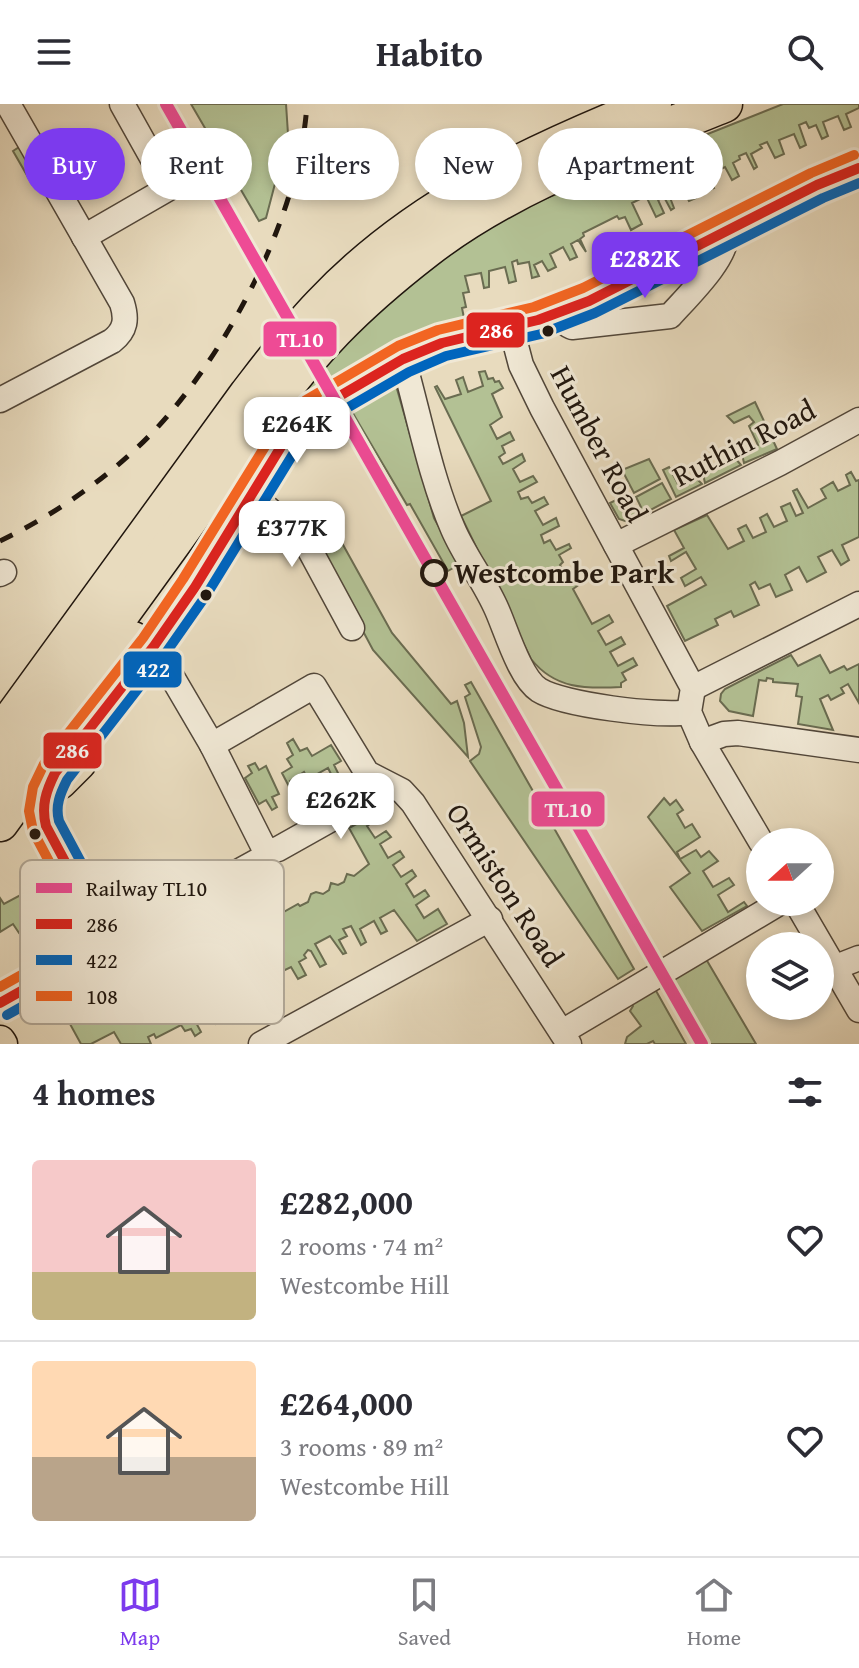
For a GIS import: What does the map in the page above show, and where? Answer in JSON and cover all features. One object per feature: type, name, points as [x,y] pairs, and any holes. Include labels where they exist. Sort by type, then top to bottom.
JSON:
[{"type":"highway","points":[[0,735],[213,441],[282,349],[323,303],[378,252],[429,214],[491,176],[549,146],[653,104]]},
{"type":"highway","points":[[6,801],[152,613],[298,373],[336,329],[428,249],[481,213],[607,151],[724,104]]},
{"type":"highway","points":[[0,700],[118,538],[213,441]]},
{"type":"highway","points":[[6,801],[49,786],[66,776],[78,762],[78,747]]},
{"type":"street","points":[[0,400],[112,341],[125,326],[126,314],[8,104]]},
{"type":"street","points":[[84,237],[169,188],[122,104]]},
{"type":"street","points":[[78,747],[154,646],[276,453],[299,423],[314,411],[403,359],[442,343],[562,313],[817,185],[859,168]]},
{"type":"street","points":[[562,313],[568,325],[577,327],[670,316],[721,255],[727,240],[726,232]]},
{"type":"street","name":"Humber Road","points":[[511,327],[529,382],[693,688]]},
{"type":"street","points":[[403,359],[454,532],[494,603],[506,637],[534,686],[548,694],[640,713],[665,715],[689,712]]},
{"type":"street","name":"Ruthin Road","points":[[616,545],[859,420]]},
{"type":"street","points":[[252,495],[305,541],[352,628]]},
{"type":"street","points":[[753,828],[702,742],[689,712],[693,688],[859,604]]},
{"type":"street","points":[[154,646],[212,745],[266,852]]},
{"type":"street","name":"Ormiston Road","points":[[212,745],[314,686],[367,773],[402,791],[413,803],[566,1038]]},
{"type":"street","points":[[702,742],[724,734],[738,733],[859,750]]},
{"type":"street","points":[[259,860],[266,852],[278,849],[376,794],[385,783]]},
{"type":"street","points":[[49,786],[42,806],[46,826],[64,860]]},
{"type":"street","points":[[566,1038],[631,989],[757,916]]},
{"type":"street","points":[[805,916],[859,1010]]},
{"type":"street","points":[[261,1044],[490,919]]},
{"type":"street","points":[[836,967],[859,958]]},
{"type":"street","points":[[0,1003],[20,992]]},
{"type":"green space","points":[[191,104],[286,104],[288,128],[268,128],[268,200],[271,200],[266,218],[259,221],[247,200],[252,200],[252,128],[205,128]]},
{"type":"green space","points":[[783,104],[859,104],[859,108],[846,114],[851,127],[844,130],[838,116],[823,122],[828,136],[822,139],[816,125],[809,128],[806,122],[799,125],[806,145],[800,148],[794,134],[779,140],[784,154],[775,158],[767,142],[760,145],[762,148],[751,154],[757,167],[754,169],[746,153],[739,156],[740,159],[733,163],[739,176],[732,180],[723,168],[723,128]]},
{"type":"green space","points":[[24,144],[24,170],[13,151]]},
{"type":"green space","points":[[542,200],[638,200],[632,203],[642,224],[631,230],[625,217],[619,219],[617,216],[583,233],[580,239],[586,252],[578,240],[571,244],[577,257],[570,260],[563,247],[550,254],[556,267],[548,271],[542,261],[534,265],[539,276],[532,278],[529,262],[518,264],[517,260],[512,262],[516,281],[509,283],[505,267],[489,271],[489,287],[484,288],[481,273],[465,276],[469,292],[463,293],[466,307],[462,308],[464,318],[395,346],[293,416],[289,413],[301,390],[383,303],[488,227]]},
{"type":"green space","points":[[648,200],[658,200],[664,213],[656,217]]},
{"type":"green space","points":[[666,200],[671,200],[674,208],[671,210]]},
{"type":"green space","points":[[485,371],[488,379],[499,381],[503,388],[492,394],[502,417],[490,425],[497,439],[510,432],[514,440],[502,446],[505,453],[499,457],[503,464],[522,454],[525,461],[513,469],[520,482],[533,476],[537,482],[518,492],[521,499],[528,497],[532,503],[544,497],[548,504],[535,511],[543,525],[556,518],[559,526],[541,535],[544,543],[550,540],[556,550],[569,544],[571,548],[559,555],[563,562],[560,565],[569,582],[577,578],[580,584],[573,589],[592,624],[609,615],[613,622],[598,631],[606,645],[621,637],[625,644],[610,652],[618,666],[633,658],[637,665],[622,673],[626,680],[621,687],[572,685],[540,669],[531,659],[461,516],[491,501],[435,387],[445,399],[461,394],[456,380],[463,377],[468,392],[483,386],[479,372]]},
{"type":"green space","points":[[395,382],[434,518],[460,564],[448,571],[348,405]]},
{"type":"green space","points":[[755,402],[777,449],[744,463],[742,454],[758,445],[749,426],[754,422],[749,416],[734,423],[727,416]]},
{"type":"green space","points":[[735,458],[741,465],[705,483],[703,474]]},
{"type":"green space","points":[[649,459],[660,479],[634,493],[622,470]]},
{"type":"green space","points":[[669,467],[679,486],[696,478],[702,484],[676,497],[663,470]]},
{"type":"green space","points":[[851,472],[856,481],[859,480],[859,537],[842,545],[849,560],[841,565],[832,550],[818,557],[826,572],[807,582],[799,567],[785,575],[792,590],[776,597],[770,584],[759,589],[755,582],[750,585],[759,605],[734,617],[731,611],[715,619],[718,625],[685,641],[667,606],[706,585],[701,577],[685,586],[681,578],[696,569],[686,552],[671,561],[669,556],[684,548],[674,530],[707,515],[728,549],[744,541],[738,529],[746,525],[753,538],[766,532],[760,518],[767,514],[774,527],[787,521],[781,507],[790,503],[796,516],[803,513],[793,491],[797,489],[808,508],[826,498],[821,489],[833,482],[838,491],[850,485],[846,475]]},
{"type":"green space","points":[[662,483],[671,499],[628,522],[619,519],[610,503],[616,500],[625,515],[641,507],[636,497]]},
{"type":"green space","points":[[315,541],[342,543],[392,633],[451,704],[457,701],[464,723],[468,757],[373,650]]},
{"type":"green space","points":[[791,655],[798,666],[820,655],[830,673],[844,666],[847,670],[859,664],[859,703],[848,684],[841,688],[844,693],[831,700],[828,695],[820,699],[833,730],[798,724],[802,697],[796,696],[798,684],[773,682],[773,679],[767,678],[766,681],[759,680],[753,716],[729,711],[720,701],[725,689]]},
{"type":"green space","points":[[471,682],[634,969],[618,979],[470,761],[479,754],[481,747],[465,697],[470,694],[465,685]]},
{"type":"green space","points":[[293,739],[300,751],[307,748],[312,756],[331,745],[341,761],[334,765],[339,775],[333,778],[328,768],[314,776],[319,785],[313,789],[304,772],[290,781],[298,796],[295,798],[282,773],[292,767],[287,759],[293,755],[287,743]]},
{"type":"green space","points":[[255,763],[259,770],[266,766],[279,794],[272,797],[277,807],[272,810],[266,800],[259,804],[245,778],[252,773],[248,766]]},
{"type":"green space","points":[[664,798],[670,805],[676,800],[683,810],[677,814],[685,828],[692,824],[700,837],[677,852],[680,859],[696,850],[701,857],[709,851],[718,861],[703,871],[713,887],[729,878],[734,885],[718,895],[728,912],[744,902],[746,907],[702,931],[670,887],[690,873],[648,817]]},
{"type":"green space","points":[[375,814],[378,819],[367,826],[375,838],[386,831],[391,837],[380,844],[388,858],[400,851],[404,857],[393,865],[401,877],[412,870],[416,876],[406,884],[414,897],[425,890],[429,896],[416,905],[424,918],[438,909],[447,924],[417,941],[394,910],[380,918],[387,931],[381,934],[374,921],[360,929],[366,942],[361,945],[351,926],[343,929],[347,936],[339,940],[346,953],[343,954],[330,936],[315,944],[326,964],[320,967],[308,950],[304,955],[306,958],[299,962],[306,975],[298,979],[291,967],[284,970],[284,912],[308,902],[311,894],[323,894],[329,890],[331,883],[338,885],[344,882],[347,874],[354,876],[369,864],[349,828]]},
{"type":"green space","points":[[20,895],[19,933],[13,924],[0,932],[0,898],[4,904]]},
{"type":"green space","points":[[706,959],[756,1044],[708,1044],[671,979]]},
{"type":"green space","points":[[655,989],[686,1044],[655,1044],[653,1041],[625,1044],[627,1037],[641,1026],[630,1011],[631,1003]]},
{"type":"green space","points":[[70,1024],[197,1024],[201,1032],[195,1036],[191,1029],[185,1031],[181,1025],[156,1038],[154,1034],[148,1037],[151,1044],[121,1044],[114,1032],[91,1044],[81,1044]]},
{"type":"railway","points":[[0,541],[42,519],[120,463],[154,431],[209,362],[256,279],[275,235],[291,190],[307,104]]},
{"type":"rail line","name":"TL10","points":[[166,104],[702,1044]]},
{"type":"transit line","name":"108","points":[[48,860],[33,831],[29,811],[33,787],[44,764],[143,638],[277,427],[306,400],[398,346],[438,330],[534,307],[583,288],[811,173],[854,155]]},
{"type":"transit line","name":"286","points":[[64,860],[45,819],[45,799],[55,773],[154,646],[195,587],[287,437],[314,411],[403,359],[442,343],[538,320],[589,301],[817,185],[859,168]]},
{"type":"transit line","name":"422","points":[[80,860],[59,821],[60,795],[67,780],[165,654],[207,594],[298,446],[323,422],[409,372],[446,356],[541,334],[595,313],[823,198],[859,183]]},
{"type":"transit line","name":"108","points":[[0,987],[20,976]]},
{"type":"transit line","name":"286","points":[[0,1003],[20,992]]},
{"type":"transit line","name":"422","points":[[7,1015],[20,1008]]},
{"type":"place","name":"Westcombe Park","points":[[434,573]]}]
